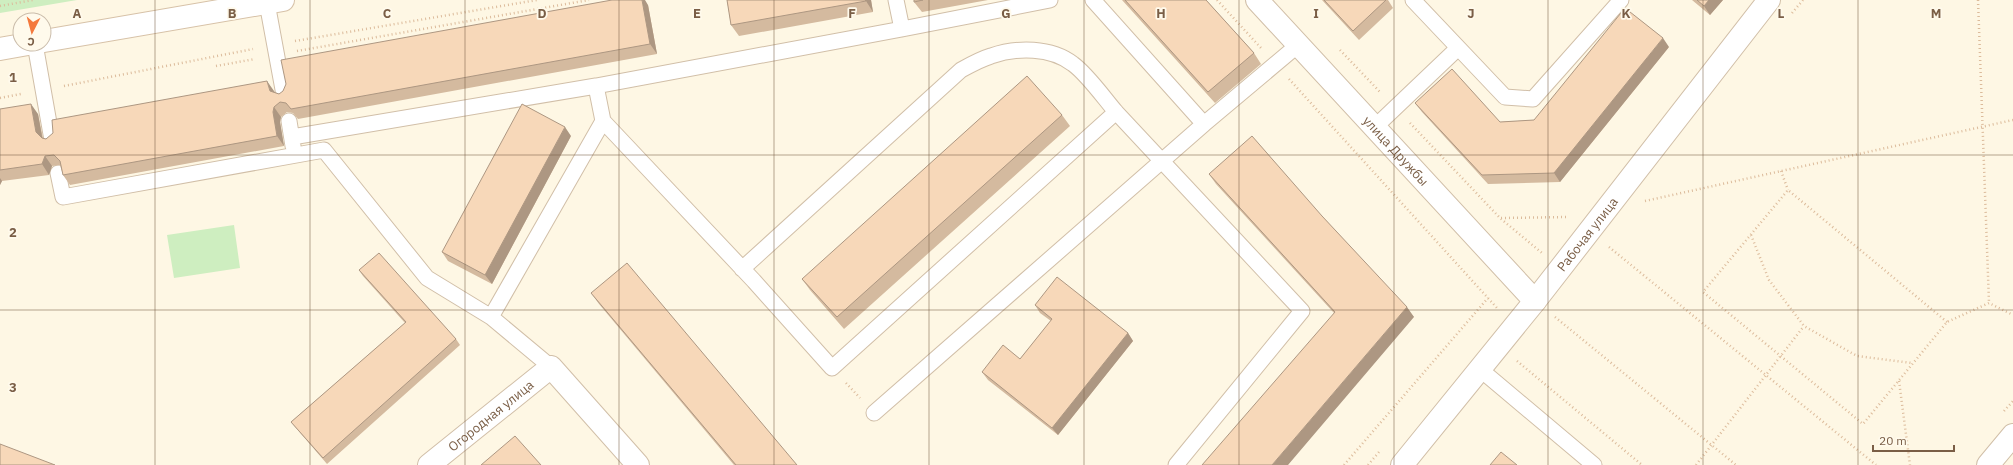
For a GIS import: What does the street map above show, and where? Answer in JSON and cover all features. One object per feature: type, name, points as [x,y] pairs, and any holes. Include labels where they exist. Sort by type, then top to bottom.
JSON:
[{"type":"street","name":"улица Дружбы","points":[[1257,0],[1542,307]]},
{"type":"street","name":"Рабочая улица","points":[[1402,465],[1481,370],[1542,307],[1769,0]]},
{"type":"street","points":[[52,40],[272,1]]},
{"type":"street","points":[[0,49],[12,47]]},
{"type":"street","points":[[552,367],[638,465]]},
{"type":"street","name":"Огородная улица","points":[[429,465],[552,367]]},
{"type":"street","points":[[1988,465],[2013,435]]},
{"type":"lane","points":[[896,0],[902,29]]},
{"type":"lane","points":[[292,137],[596,86],[1050,0]]},
{"type":"lane","points":[[1093,0],[1204,124]]},
{"type":"lane","points":[[1413,0],[1505,98],[1533,99],[1621,0]]},
{"type":"lane","points":[[272,1],[277,55],[284,95]]},
{"type":"lane","points":[[874,413],[1162,160],[1298,44]]},
{"type":"lane","points":[[1375,127],[1458,48]]},
{"type":"lane","points":[[742,268],[961,70],[990,56],[1010,51],[1044,51],[1060,56],[1074,64],[1116,112],[1302,311],[1176,465]]},
{"type":"lane","points":[[36,52],[52,140]]},
{"type":"lane","points":[[596,86],[603,121],[742,268],[832,368],[1116,112]]},
{"type":"lane","points":[[289,121],[295,155]]},
{"type":"lane","points":[[491,317],[603,121]]},
{"type":"lane","points":[[320,132],[324,150],[427,278],[491,317],[552,367]]},
{"type":"lane","points":[[58,173],[63,197],[324,150]]},
{"type":"lane","points":[[1481,370],[1594,465]]},
{"type":"path","points":[[0,6],[33,0]]},
{"type":"path","points":[[216,66],[588,0]]},
{"type":"path","points":[[1217,0],[1498,310]]},
{"type":"path","points":[[1978,0],[1989,303]]},
{"type":"path","points":[[1336,45],[1500,218],[1543,255]]},
{"type":"path","points":[[1639,203],[2013,120]]},
{"type":"path","points":[[1782,171],[1788,190],[1947,322]]},
{"type":"path","points":[[1788,190],[1703,292],[1863,424],[1947,322],[1989,303]]},
{"type":"path","points":[[1500,218],[1572,217]]},
{"type":"path","points":[[1751,234],[1769,280],[1804,326],[1857,356],[1912,363]]},
{"type":"path","points":[[1605,244],[1876,465]]},
{"type":"path","points":[[1344,465],[1488,298]]},
{"type":"path","points":[[1989,303],[2013,315]]},
{"type":"path","points":[[1542,307],[1736,465]]},
{"type":"path","points":[[1696,465],[1804,326]]},
{"type":"path","points":[[1514,358],[1642,465]]},
{"type":"path","points":[[832,368],[874,413]]},
{"type":"path","points":[[1899,380],[1910,465]]},
{"type":"green space","points":[[0,0],[77,0],[0,13]]},
{"type":"green space","points":[[234,225],[240,268],[174,278],[167,235]]},
{"type":"building","points":[[612,0],[642,0],[650,44],[291,109],[286,103],[280,102],[274,107],[273,112],[277,136],[63,175],[60,161],[54,155],[45,156],[42,164],[0,170],[0,109],[31,104],[36,132],[42,138],[46,139],[53,133],[52,120],[267,81],[270,91],[279,94],[283,91],[286,84],[281,60]]},
{"type":"building","points":[[727,0],[865,0],[866,1],[731,25]]},
{"type":"building","points":[[1125,0],[1206,0],[1254,53],[1208,92]]},
{"type":"building","points":[[1324,0],[1386,0],[1353,31]]},
{"type":"building","points":[[1697,0],[1709,0],[1704,6]]},
{"type":"building","points":[[1625,8],[1663,38],[1554,173],[1482,175],[1415,103],[1452,69],[1500,122],[1534,120]]},
{"type":"building","points":[[1027,76],[1062,115],[837,317],[802,279]]},
{"type":"building","points":[[522,104],[565,127],[485,275],[442,252]]},
{"type":"building","points":[[1252,136],[1322,216],[1407,307],[1272,465],[1202,465],[1335,312],[1209,174]]},
{"type":"building","points":[[379,253],[456,339],[323,458],[291,422],[406,322],[359,270]]},
{"type":"building","points":[[627,263],[797,465],[736,465],[591,293]]},
{"type":"building","points":[[1057,277],[1128,333],[1052,428],[982,372],[1003,345],[1020,359],[1052,319],[1035,305]]},
{"type":"building","points":[[515,436],[541,465],[481,465]]},
{"type":"building","points":[[0,444],[55,465],[0,465]]},
{"type":"building","points":[[1501,452],[1517,465],[1490,465]]}]
